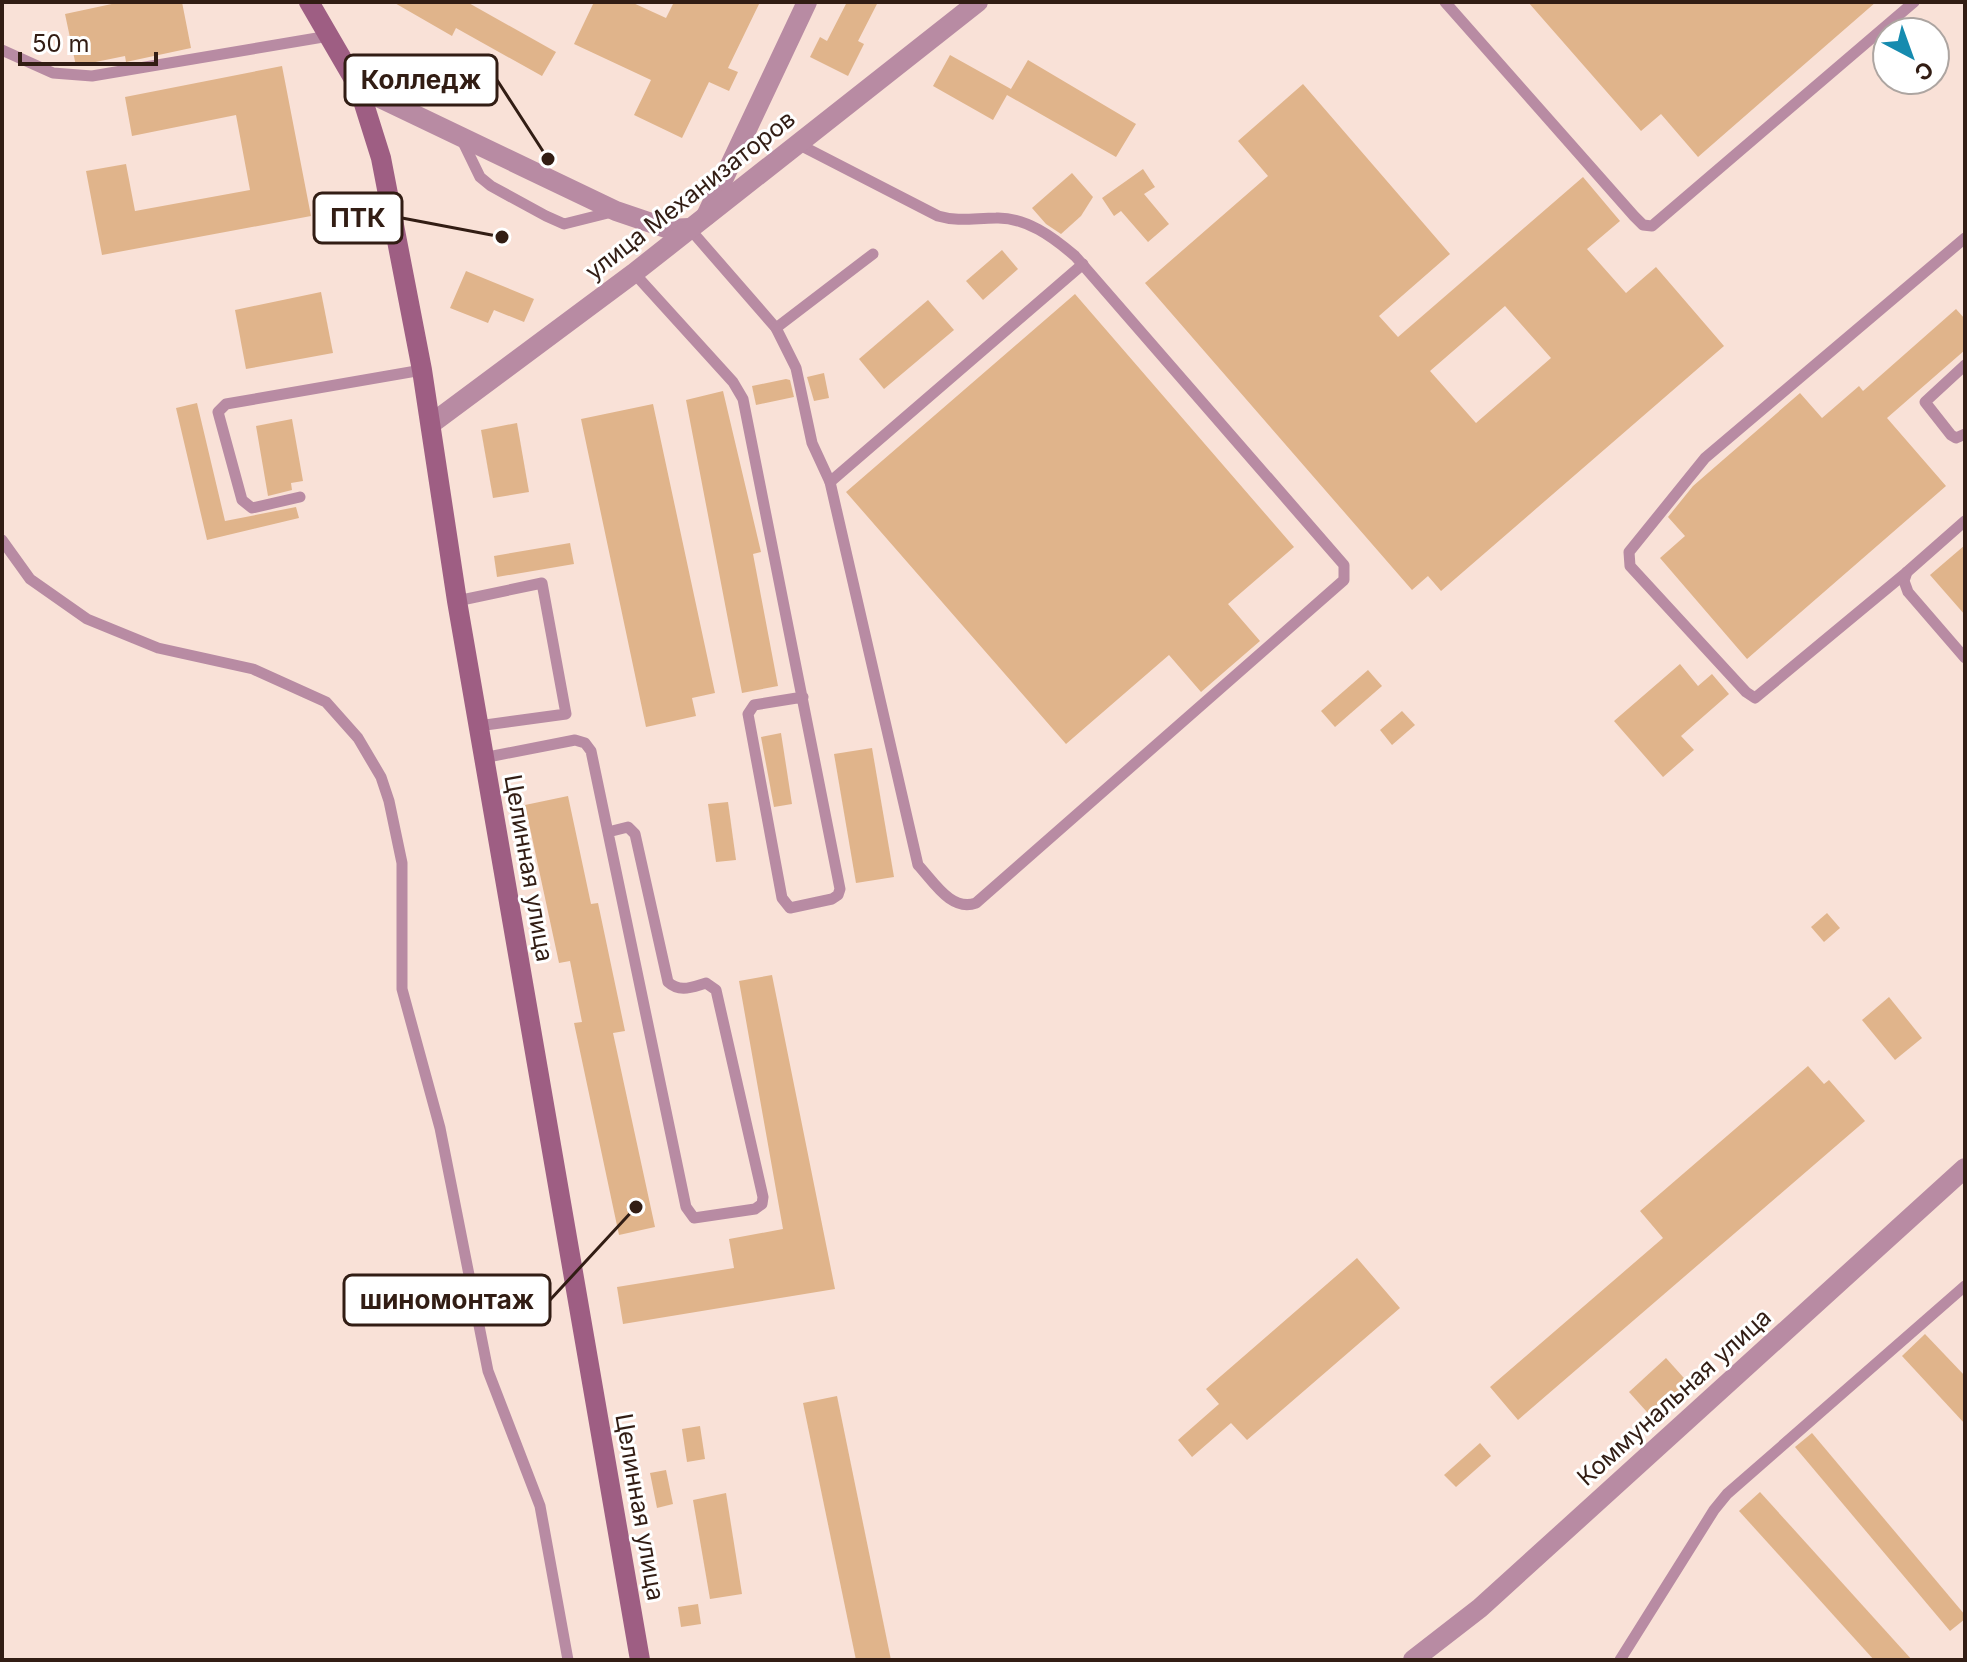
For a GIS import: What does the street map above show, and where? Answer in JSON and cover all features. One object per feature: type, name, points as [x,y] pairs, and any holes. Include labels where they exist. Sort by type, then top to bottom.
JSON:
[{"type":"main road","name":"Целинная улица","points":[[309,2],[359,88],[381,158],[422,370],[483,758],[640,1660]]},
{"type":"street","points":[[359,88],[616,211],[669,229],[697,222],[807,2]]},
{"type":"street","name":"улица Механизаторов","points":[[431,424],[634,273],[978,2]]},
{"type":"street","name":"Коммунальная улица","points":[[1413,1660],[1480,1608],[1965,1168]]},
{"type":"lane","points":[[1445,2],[1634,216],[1643,225],[1652,226],[1914,2]]},
{"type":"lane","points":[[2,50],[53,73],[92,76],[329,36]]},
{"type":"lane","points":[[461,138],[480,177],[546,216],[564,224],[616,211]]},
{"type":"lane","points":[[697,222],[776,328],[796,368],[812,443],[830,482],[918,865],[953,902],[962,906],[976,903],[1344,580],[1344,565],[1083,264],[1061,243],[1019,219],[953,220],[938,216],[798,144]]},
{"type":"lane","points":[[1965,238],[1705,458],[1629,552],[1628,560],[1630,566],[1755,698],[1965,521]]},
{"type":"lane","points":[[776,328],[873,254]]},
{"type":"lane","points":[[830,482],[1083,264]]},
{"type":"lane","points":[[634,273],[733,382],[743,399],[803,697],[840,889],[832,899],[790,908],[782,898],[748,714],[754,705],[803,697]]},
{"type":"lane","points":[[1965,365],[1925,402],[1951,435],[1956,438],[1965,434]]},
{"type":"lane","points":[[300,497],[252,508],[246,506],[218,412],[220,408],[226,404],[422,370]]},
{"type":"lane","points":[[2,540],[30,579],[87,619],[158,648],[253,669],[326,702],[358,738],[381,777],[402,863],[402,989],[440,1128],[488,1371],[540,1506],[568,1660]]},
{"type":"lane","points":[[1907,572],[1904,581],[1908,592],[1965,658]]},
{"type":"lane","points":[[457,601],[542,583],[566,714],[478,726]]},
{"type":"lane","points":[[483,758],[575,740],[585,743],[591,751],[686,1207],[694,1218],[755,1209],[762,1204],[763,1197],[716,990],[706,983],[675,989],[668,982],[635,834],[628,827],[608,832]]},
{"type":"lane","points":[[1620,1660],[1727,1494],[1965,1286]]},
{"type":"building","points":[[121,2],[182,2],[191,48],[126,62],[125,56],[76,66],[65,14]]},
{"type":"building","points":[[393,2],[467,2],[556,52],[542,76],[456,28],[452,36]]},
{"type":"building","points":[[594,2],[631,2],[666,18],[674,2],[760,2],[728,68],[738,72],[729,91],[709,82],[682,138],[634,115],[651,80],[574,44]]},
{"type":"building","points":[[847,2],[878,2],[858,41],[864,44],[848,76],[810,57],[820,37],[827,41]]},
{"type":"building","points":[[1528,2],[1876,2],[1698,157],[1661,114],[1641,131]]},
{"type":"building","points":[[950,55],[1011,89],[1028,60],[1136,124],[1116,157],[1007,95],[993,120],[933,86]]},
{"type":"building","points":[[282,66],[311,216],[102,255],[86,171],[126,164],[135,211],[250,190],[236,115],[132,136],[125,97]]},
{"type":"building","points":[[1303,84],[1450,254],[1379,316],[1398,337],[1583,177],[1620,221],[1587,249],[1626,293],[1656,267],[1724,346],[1441,591],[1428,576],[1412,590],[1145,283],[1268,176],[1238,141]],"holes":[[[1505,306],[1551,358],[1476,423],[1430,371]]]},
{"type":"building","points":[[1143,169],[1155,187],[1144,194],[1169,224],[1148,242],[1121,211],[1114,216],[1102,198]]},
{"type":"building","points":[[1072,173],[1093,197],[1081,216],[1061,234],[1046,224],[1032,208]]},
{"type":"building","points":[[1002,250],[1018,269],[983,300],[966,281]]},
{"type":"building","points":[[466,271],[534,299],[524,322],[494,310],[488,323],[450,308]]},
{"type":"building","points":[[321,292],[333,353],[246,369],[235,310]]},
{"type":"building","points":[[1075,294],[1294,547],[1228,604],[1260,641],[1201,692],[1169,655],[1066,744],[846,492]]},
{"type":"building","points":[[928,300],[954,330],[884,389],[859,359]]},
{"type":"building","points":[[1956,309],[1965,319],[1965,350],[1887,418],[1946,486],[1747,659],[1660,558],[1685,536],[1668,517],[1693,486],[1800,393],[1822,418],[1859,386],[1863,391]]},
{"type":"building","points":[[824,373],[829,398],[814,401],[807,377]]},
{"type":"building","points":[[790,380],[794,397],[756,405],[752,386]]},
{"type":"building","points":[[723,391],[761,552],[753,554],[778,686],[742,693],[686,400]]},
{"type":"building","points":[[197,403],[225,521],[296,507],[299,518],[207,540],[176,408]]},
{"type":"building","points":[[653,404],[715,693],[692,698],[696,716],[646,727],[581,419]]},
{"type":"building","points":[[292,419],[303,481],[291,483],[292,490],[268,496],[256,426]]},
{"type":"building","points":[[517,423],[529,492],[493,498],[481,430]]},
{"type":"building","points":[[570,543],[574,564],[497,577],[494,556]]},
{"type":"building","points":[[1965,545],[1965,615],[1930,575]]},
{"type":"building","points":[[1680,664],[1698,686],[1712,674],[1729,694],[1681,736],[1694,750],[1663,777],[1614,721]]},
{"type":"building","points":[[1368,670],[1382,686],[1335,727],[1321,711]]},
{"type":"building","points":[[1402,711],[1415,725],[1392,745],[1380,730]]},
{"type":"building","points":[[781,733],[792,804],[774,807],[761,737]]},
{"type":"building","points":[[872,748],[894,877],[856,883],[834,754]]},
{"type":"building","points":[[568,796],[591,904],[598,903],[625,1031],[613,1033],[655,1227],[619,1235],[574,1023],[582,1022],[570,961],[559,963],[525,805]]},
{"type":"building","points":[[728,802],[736,860],[716,862],[708,804]]},
{"type":"building","points":[[1827,913],[1840,928],[1824,942],[1811,927]]},
{"type":"building","points":[[772,975],[835,1289],[623,1324],[617,1287],[734,1268],[729,1239],[783,1229],[739,981]]},
{"type":"building","points":[[1889,997],[1922,1038],[1895,1060],[1862,1020]]},
{"type":"building","points":[[1808,1066],[1824,1084],[1829,1080],[1865,1121],[1518,1420],[1490,1387],[1663,1238],[1640,1211]]},
{"type":"building","points":[[1357,1258],[1400,1308],[1247,1440],[1231,1423],[1192,1457],[1178,1440],[1219,1404],[1206,1389]]},
{"type":"building","points":[[1925,1334],[1965,1376],[1965,1424],[1902,1356]]},
{"type":"building","points":[[1666,1358],[1692,1387],[1655,1421],[1629,1392]]},
{"type":"building","points":[[837,1396],[891,1660],[856,1660],[803,1403]]},
{"type":"building","points":[[700,1426],[705,1459],[687,1462],[682,1429]]},
{"type":"building","points":[[1812,1433],[1965,1615],[1965,1619],[1950,1631],[1795,1447]]},
{"type":"building","points":[[1480,1443],[1491,1456],[1456,1487],[1444,1475]]},
{"type":"building","points":[[666,1470],[673,1504],[657,1508],[650,1473]]},
{"type":"building","points":[[1760,1492],[1912,1660],[1874,1660],[1739,1511]]},
{"type":"building","points":[[726,1493],[742,1594],[710,1599],[693,1500]]},
{"type":"building","points":[[698,1604],[701,1624],[681,1627],[678,1607]]},
{"type":"place","name":"Колледж","points":[[548,159]]},
{"type":"place","name":"ПТК","points":[[502,237]]},
{"type":"place","name":"шиномонтаж","points":[[636,1207]]}]
